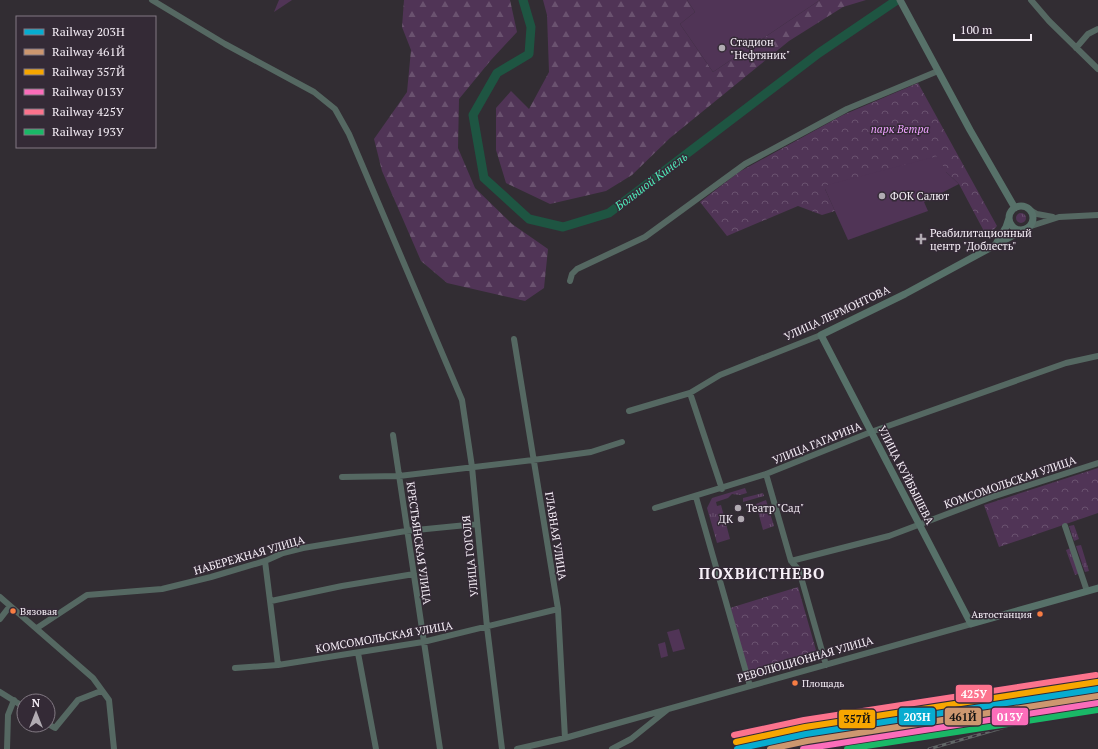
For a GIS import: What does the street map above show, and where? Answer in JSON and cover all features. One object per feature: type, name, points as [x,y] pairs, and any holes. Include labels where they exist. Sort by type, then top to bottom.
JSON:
[{"type":"main road","points":[[900,0],[970,130],[1015,208]]},
{"type":"main road","points":[[996,244],[1006,227],[1010,214],[1015,208],[1023,206],[1030,210],[1032,217],[1026,228],[1014,227],[1009,218]]},
{"type":"main road","name":"УЛИЦА ЛЕРМОНТОВА","points":[[821,335],[905,294],[1026,228]]},
{"type":"main road","name":"УЛИЦА КУЙБЫШЕВА","points":[[821,335],[971,624]]},
{"type":"main road","name":"РЕВОЛЮЦИОННАЯ УЛИЦА","points":[[971,624],[1098,588]]},
{"type":"street","name":"УЛИЦА ГОГОЛЯ","points":[[152,0],[225,44],[314,92],[336,109],[349,134],[462,400],[472,468],[487,627],[502,749]]},
{"type":"street","points":[[1031,0],[1049,21],[1098,69]]},
{"type":"street","points":[[1076,48],[1088,34],[1098,29]]},
{"type":"street","points":[[570,281],[572,274],[577,270],[646,237],[745,164],[847,109],[938,71]]},
{"type":"street","points":[[1030,210],[1046,217],[1059,217]]},
{"type":"street","name":"УЛИЦА ЛЕРМОНТОВА","points":[[1026,228],[1059,217],[1098,215]]},
{"type":"street","name":"УЛИЦА ЛЕРМОНТОВА","points":[[629,411],[690,393],[720,375],[821,335]]},
{"type":"street","name":"ГЛАВНАЯ УЛИЦА","points":[[514,339],[558,609],[565,738]]},
{"type":"street","name":"УЛИЦА ГАГАРИНА","points":[[655,508],[696,497],[766,474],[871,432],[1066,363],[1098,356]]},
{"type":"street","points":[[690,393],[722,489]]},
{"type":"street","name":"КРЕСТЬЯНСКАЯ УЛИЦА","points":[[393,436],[406,531],[414,574],[440,749]]},
{"type":"street","points":[[342,477],[399,476],[472,468],[591,452],[622,442]]},
{"type":"street","name":"КОМСОМОЛЬСКАЯ УЛИЦА","points":[[791,561],[889,536],[992,497],[1098,463]]},
{"type":"street","points":[[766,474],[791,561],[799,570],[826,665]]},
{"type":"street","points":[[696,497],[750,686]]},
{"type":"street","name":"НАБЕРЕЖНАЯ УЛИЦА","points":[[37,628],[87,595],[162,589],[211,577],[265,561],[283,553],[303,548],[406,531],[477,524]]},
{"type":"street","points":[[1065,526],[1088,591]]},
{"type":"street","points":[[265,561],[278,665]]},
{"type":"street","points":[[271,601],[342,586],[414,574]]},
{"type":"street","points":[[0,597],[93,678],[109,700],[114,749]]},
{"type":"street","points":[[0,618],[10,606]]},
{"type":"street","name":"КОМСОМОЛЬСКАЯ УЛИЦА","points":[[235,668],[278,665],[423,642],[558,609]]},
{"type":"street","name":"РЕВОЛЮЦИОННАЯ УЛИЦА","points":[[517,749],[565,738],[971,624]]},
{"type":"street","points":[[358,653],[376,749]]},
{"type":"street","points":[[56,727],[78,700],[101,691]]},
{"type":"street","points":[[0,692],[14,700],[8,716],[7,749]]},
{"type":"street","points":[[612,749],[631,738],[670,708]]},
{"type":"green space","points":[[279,0],[292,0],[274,12]]},
{"type":"green space","points":[[404,0],[510,0],[517,32],[491,60],[459,99],[458,148],[475,188],[512,224],[548,249],[544,288],[525,301],[447,283],[421,261],[382,171],[374,139],[407,92],[411,50],[402,27]]},
{"type":"green space","points":[[543,0],[687,0],[695,12],[680,24],[713,72],[820,0],[866,0],[843,7],[789,41],[670,138],[632,175],[606,191],[550,204],[506,183],[496,150],[496,108],[511,91],[529,109],[549,72],[547,15]]},
{"type":"green space","name":"Стадион \"Нефтяник\"","points":[[687,0],[820,0],[713,72],[680,24],[695,12]]},
{"type":"green space","name":"парк Ветра","points":[[918,83],[997,226],[987,237],[959,184],[946,172],[825,189],[835,211],[822,215],[798,206],[727,236],[700,202],[739,172],[843,115]]},
{"type":"green space","name":"ФОК Салют","points":[[938,156],[946,172],[959,184],[924,202],[928,211],[848,240],[825,189],[827,185]]},
{"type":"green space","points":[[1019,213],[1023,213],[1025,214],[1025,222],[1019,223],[1016,220],[1016,216]]},
{"type":"green space","points":[[1098,468],[1098,513],[999,547],[984,505]]},
{"type":"green space","points":[[745,488],[747,493],[740,495],[732,494],[728,498],[716,502],[717,506],[721,505],[730,539],[717,543],[707,508],[712,498]]},
{"type":"green space","points":[[763,493],[764,496],[743,502],[743,498]]},
{"type":"green space","points":[[766,500],[774,526],[763,530],[756,504]]},
{"type":"green space","points":[[1074,525],[1079,539],[1074,541],[1069,526]]},
{"type":"green space","points":[[1081,545],[1089,571],[1085,572],[1076,546]]},
{"type":"green space","points":[[1071,548],[1080,573],[1075,575],[1066,550]]},
{"type":"green space","points":[[798,587],[818,657],[750,677],[730,608]]},
{"type":"green space","points":[[679,629],[685,649],[673,652],[667,632]]},
{"type":"green space","points":[[665,642],[668,656],[661,658],[658,644]]},
{"type":"waterway","name":"Большой Кинель","points":[[523,0],[531,27],[529,54],[497,73],[473,115],[484,178],[529,219],[563,227],[609,213],[819,53],[897,0]]},
{"type":"railway","points":[[929,749],[1068,709]]},
{"type":"railway","points":[[962,713],[1008,711]]},
{"type":"rail line","name":"425У","points":[[734,735],[804,720],[1096,675]]},
{"type":"rail line","name":"357Й","points":[[736,742],[805,727],[1097,682]]},
{"type":"rail line","name":"203Н","points":[[737,749],[806,734],[1098,689]]},
{"type":"rail line","name":"461Й","points":[[770,749],[807,741],[1098,696]]},
{"type":"rail line","name":"013У","points":[[803,749],[1098,703]]},
{"type":"rail line","name":"193У","points":[[847,749],[1098,710]]},
{"type":"place","name":"Стадион \"Нефтяник\"","points":[[722,48]]},
{"type":"place","name":"ФОК Салют","points":[[882,196]]},
{"type":"place","name":"Реабилитационный центр \"Доблесть\"","points":[[921,239]]},
{"type":"place","name":"Театр \"Сад\"","points":[[738,508]]},
{"type":"place","name":"ДК","points":[[741,519]]},
{"type":"place","name":"Вязовая","points":[[13,611]]},
{"type":"place","name":"Автостанция","points":[[1040,614]]},
{"type":"place","name":"Площадь","points":[[795,683]]},
{"type":"district","name":"ПОХВИСТНЕВО","points":[[762,573]]}]
